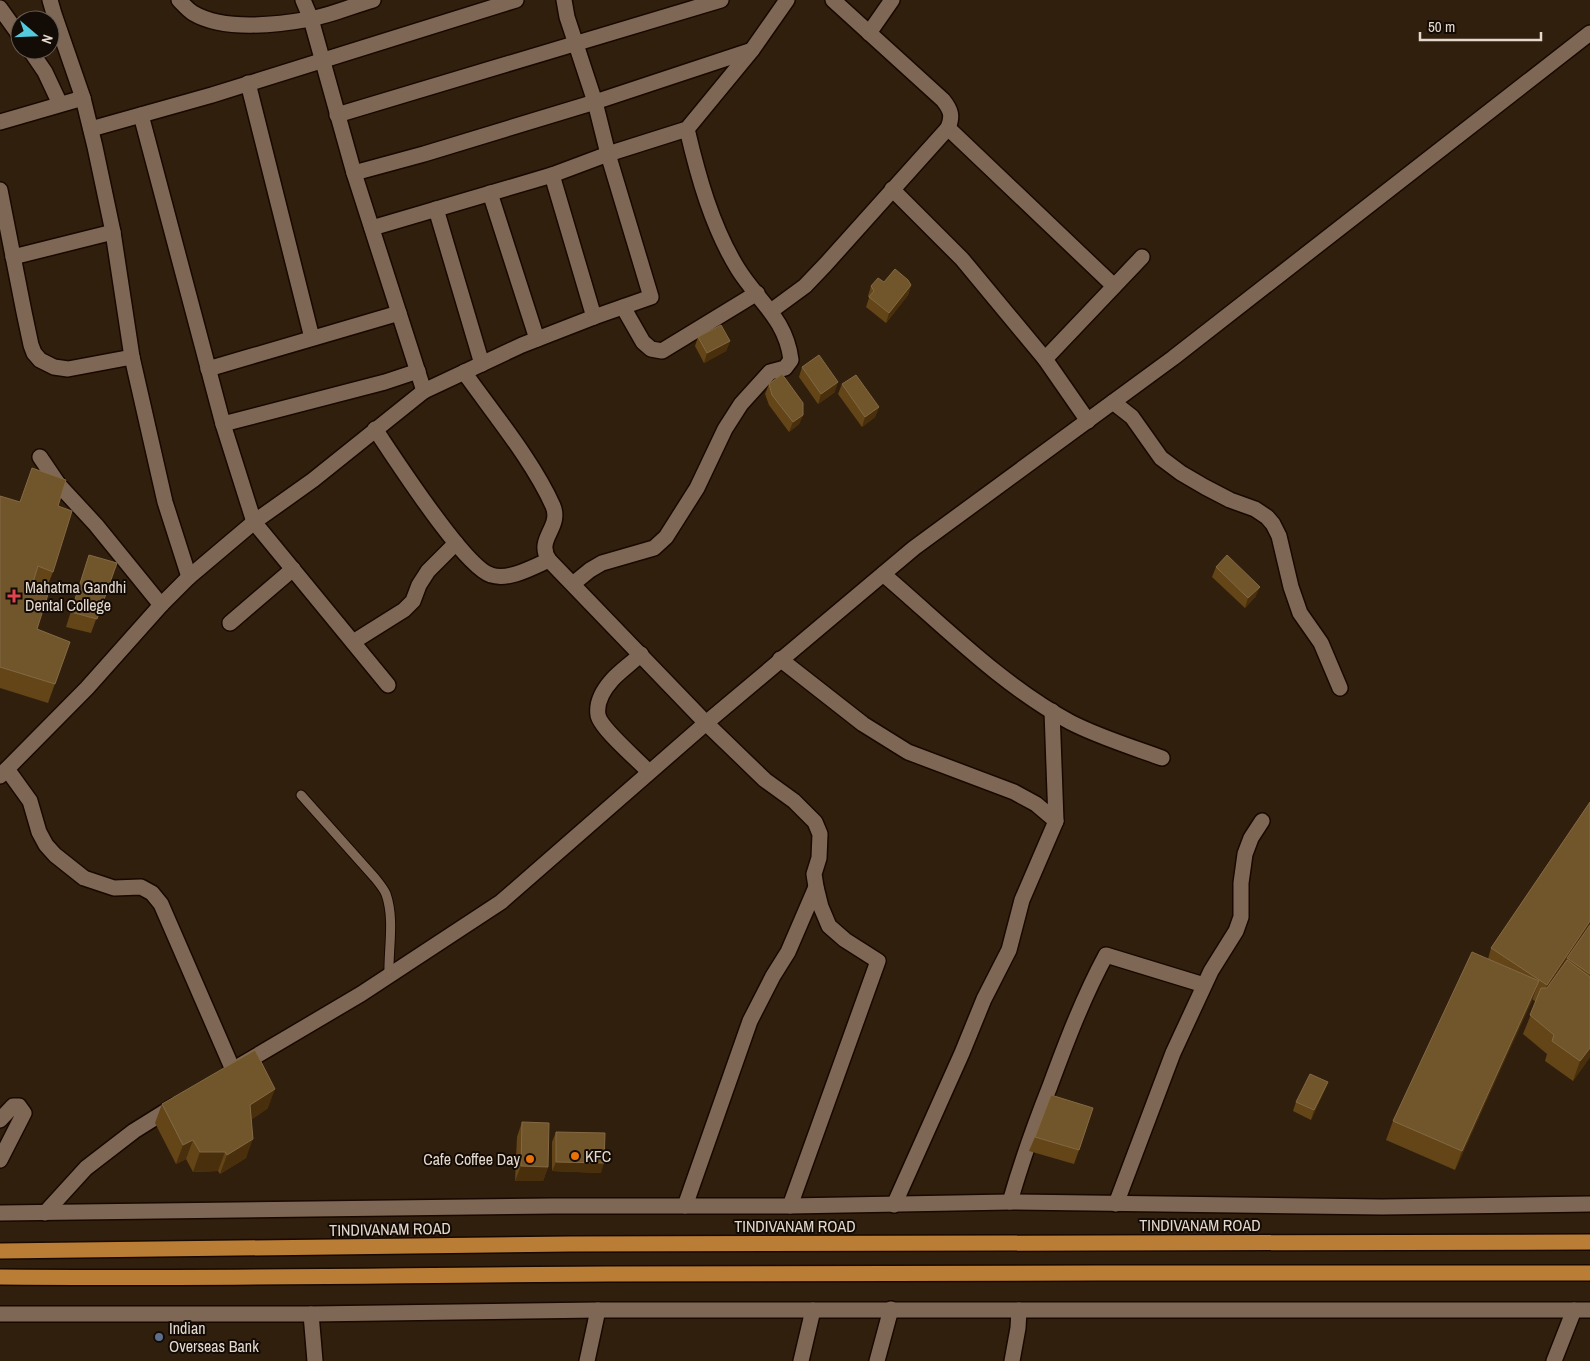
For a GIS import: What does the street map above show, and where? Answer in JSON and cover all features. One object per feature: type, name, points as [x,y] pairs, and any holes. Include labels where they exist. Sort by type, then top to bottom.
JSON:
[{"type":"highway","name":"TINDIVANAM ROAD","points":[[0,1251],[590,1244],[1590,1242]]},
{"type":"highway","points":[[0,1277],[139,1279],[390,1275],[823,1273],[1590,1273]]},
{"type":"street","points":[[50,0],[83,98],[91,129],[113,232],[132,357],[165,502],[189,578]]},
{"type":"street","points":[[179,0],[192,13],[212,21],[240,24],[268,24],[310,19],[373,0]]},
{"type":"street","points":[[303,0],[354,173],[424,391]]},
{"type":"street","points":[[91,129],[248,83],[516,0]]},
{"type":"street","points":[[233,1070],[161,904],[152,893],[141,887],[114,888],[84,878],[55,856],[39,832],[30,800],[3,773],[87,688],[161,605],[189,578],[254,522],[312,480],[375,428],[424,391],[536,339],[651,298],[564,0]]},
{"type":"street","points":[[337,115],[576,45],[721,0]]},
{"type":"street","points":[[372,228],[552,175],[608,154],[687,129],[752,50],[787,0]]},
{"type":"street","points":[[771,311],[804,286],[826,264],[948,128],[952,113],[914,73],[833,0]]},
{"type":"street","points":[[869,33],[892,0]]},
{"type":"street","points":[[0,8],[10,22]]},
{"type":"street","points":[[219,1078],[389,976],[501,902],[780,659],[914,548],[1173,358],[1590,33]]},
{"type":"street","points":[[354,173],[424,154],[594,102],[752,50]]},
{"type":"street","points":[[37,60],[45,72],[60,104]]},
{"type":"street","points":[[248,83],[312,338]]},
{"type":"street","points":[[0,122],[83,98]]},
{"type":"street","points":[[141,115],[223,424],[254,522],[388,686]]},
{"type":"street","points":[[948,128],[1114,286]]},
{"type":"street","points":[[574,584],[590,570],[602,563],[654,548],[666,537],[697,488],[725,429],[741,404],[770,372],[785,368],[791,360],[790,349],[784,334],[771,311],[738,269],[722,238],[696,168],[687,129]]},
{"type":"street","points":[[552,175],[594,317]]},
{"type":"street","points":[[892,189],[962,259],[1045,359],[1088,421]]},
{"type":"street","points":[[0,190],[34,353],[40,360],[68,369],[132,357]]},
{"type":"street","points":[[490,193],[536,339]]},
{"type":"street","points":[[436,209],[482,364]]},
{"type":"street","points":[[14,257],[113,232]]},
{"type":"street","points":[[1045,359],[1142,257]]},
{"type":"street","points":[[623,307],[643,342],[652,349],[662,351],[757,293]]},
{"type":"street","points":[[208,368],[399,313]]},
{"type":"street","points":[[223,424],[418,372]]},
{"type":"street","points":[[464,372],[517,445],[554,508],[555,519],[544,546],[545,553],[706,723],[764,780],[794,801],[815,822],[820,834],[819,858],[814,874],[821,907],[829,926],[844,940],[878,961],[790,1206]]},
{"type":"street","points":[[1113,402],[1132,417],[1161,458],[1181,474],[1230,500],[1255,509],[1273,524],[1280,536],[1291,587],[1300,613],[1321,643],[1340,688]]},
{"type":"street","points":[[375,428],[427,504],[475,565],[492,576],[514,574],[550,560]]},
{"type":"street","points":[[40,457],[60,485],[96,525],[161,605]]},
{"type":"street","points":[[353,642],[404,610],[412,601],[428,571],[456,542]]},
{"type":"street","points":[[230,623],[293,569]]},
{"type":"street","points":[[883,574],[986,663],[1026,694],[1071,722],[1162,758]]},
{"type":"street","points":[[641,654],[613,679],[602,694],[598,706],[598,716],[604,727],[649,772]]},
{"type":"street","points":[[780,659],[863,724],[908,752],[1014,792],[1036,804],[1056,821]]},
{"type":"street","points":[[894,1205],[984,999],[1009,950],[1022,900],[1056,821],[1052,711]]},
{"type":"street","points":[[1116,1204],[1173,1053],[1204,985],[1236,931],[1241,917],[1241,883],[1245,854],[1251,838],[1262,821]]},
{"type":"street","points":[[684,1206],[750,1021],[772,976],[788,952],[816,887]]},
{"type":"street","points":[[1010,1202],[1033,1132],[1074,1021],[1085,994],[1106,955],[1204,985]]},
{"type":"street","points":[[45,1213],[86,1168],[134,1131],[190,1097]]},
{"type":"street","points":[[0,1120],[13,1106],[19,1106],[24,1113],[0,1160]]},
{"type":"street","points":[[0,1213],[553,1206],[894,1205],[1010,1202],[1382,1207],[1590,1204]]},
{"type":"street","points":[[877,1361],[890,1309]]},
{"type":"street","points":[[0,1314],[311,1314],[598,1310],[890,1309],[1590,1310]]},
{"type":"street","points":[[586,1361],[598,1310]]},
{"type":"street","points":[[801,1361],[813,1310]]},
{"type":"street","points":[[1012,1361],[1019,1310]]},
{"type":"street","points":[[1554,1361],[1574,1310]]},
{"type":"street","points":[[311,1314],[315,1361]]},
{"type":"lane","points":[[301,794],[386,893],[390,913],[389,976]]},
{"type":"building","points":[[895,269],[911,285],[889,313],[869,297],[874,291],[871,286],[878,278],[884,282]]},
{"type":"building","points":[[721,325],[730,341],[707,353],[698,337]]},
{"type":"building","points":[[819,355],[838,382],[821,394],[802,367]]},
{"type":"building","points":[[782,374],[803,403],[803,415],[793,422],[772,395],[769,384]]},
{"type":"building","points":[[856,375],[879,407],[865,417],[842,384]]},
{"type":"building","name":"Mahatma Gandhi Dental College","points":[[32,468],[66,480],[58,506],[72,511],[53,572],[38,566],[33,582],[50,588],[37,629],[70,642],[55,684],[0,667],[0,496],[20,502]]},
{"type":"building","name":"Mahatma Gandhi Dental College","points":[[89,555],[117,563],[97,619],[71,612]]},
{"type":"building","points":[[1227,555],[1260,587],[1248,598],[1216,567]]},
{"type":"building","points":[[1590,802],[1590,921],[1547,985],[1491,948]]},
{"type":"building","points":[[1590,925],[1590,974],[1567,958]]},
{"type":"building","points":[[1472,952],[1539,981],[1462,1151],[1393,1121]]},
{"type":"building","points":[[1567,960],[1590,977],[1590,1048],[1580,1061],[1552,1041],[1554,1035],[1530,1015],[1541,988],[1547,988]]},
{"type":"building","points":[[255,1050],[275,1089],[250,1105],[253,1139],[227,1155],[225,1152],[200,1152],[193,1140],[183,1145],[162,1104]]},
{"type":"building","points":[[1310,1074],[1328,1082],[1314,1110],[1296,1102]]},
{"type":"building","points":[[1051,1095],[1093,1108],[1079,1150],[1035,1137]]},
{"type":"building","points":[[522,1122],[549,1123],[548,1167],[521,1166]]},
{"type":"building","points":[[556,1132],[605,1133],[604,1163],[556,1162]]},
{"type":"place","name":"Mahatma Gandhi Dental College","points":[[14,596]]},
{"type":"place","name":"KFC","points":[[575,1156]]},
{"type":"place","name":"Cafe Coffee Day","points":[[530,1159]]},
{"type":"place","name":"Indian Overseas Bank","points":[[159,1337]]}]
